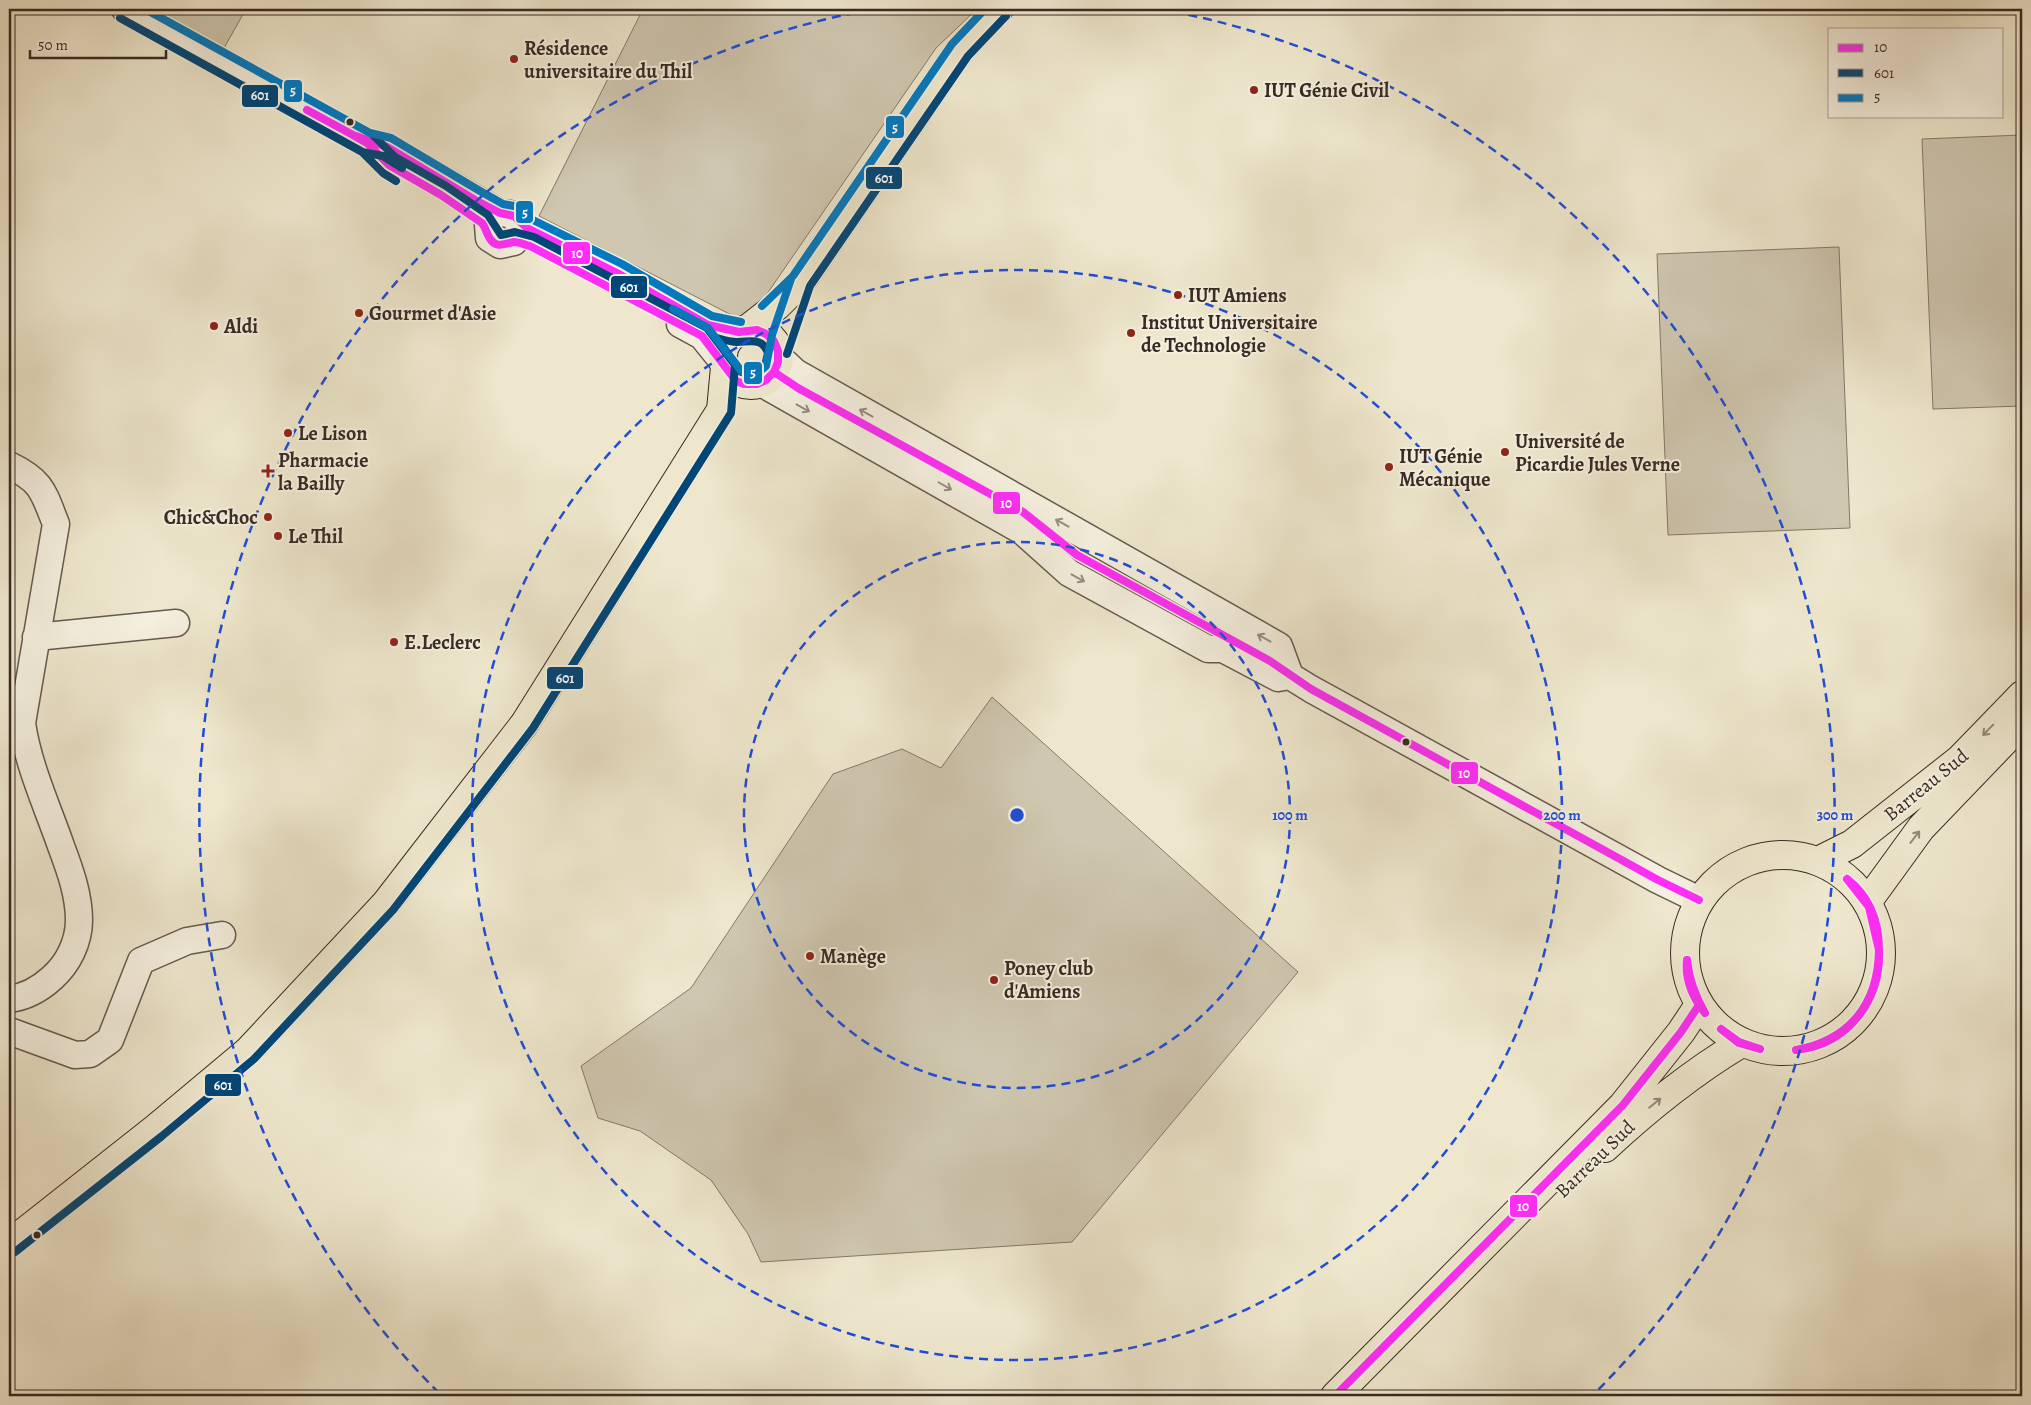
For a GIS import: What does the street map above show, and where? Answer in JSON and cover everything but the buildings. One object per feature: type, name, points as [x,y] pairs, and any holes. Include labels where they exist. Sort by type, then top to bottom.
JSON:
[{"type":"main road","points":[[721,410],[724,348],[728,341],[782,302],[801,282],[960,50],[999,9]]},
{"type":"main road","points":[[9,1244],[156,1128],[248,1051],[386,903],[525,723],[721,410],[774,372],[801,282]]},
{"type":"main road","points":[[742,331],[756,330],[766,334],[774,341],[778,354]]},
{"type":"main road","points":[[724,365],[736,381],[757,384]]},
{"type":"main road","name":"Barreau Sud","points":[[1818,861],[1852,844],[1960,760],[2022,695]]},
{"type":"main road","name":"Barreau Sud","points":[[1868,901],[1922,828],[2022,722]]},
{"type":"main road","points":[[1790,856],[1818,861],[1848,880],[1868,901],[1878,930],[1879,968],[1869,1000],[1848,1028],[1816,1048],[1784,1051],[1740,1044],[1714,1024],[1699,1005],[1686,973],[1686,945],[1691,918],[1699,900],[1715,882],[1746,863],[1766,857],[1790,856]]},
{"type":"main road","name":"Barreau Sud","points":[[1335,1396],[1623,1105],[1681,1032],[1699,1005]]},
{"type":"main road","name":"Barreau Sud","points":[[1358,1396],[1592,1160],[1652,1104],[1740,1044]]},
{"type":"street","points":[[125,9],[367,143],[389,165],[467,212],[505,226],[532,230],[600,264],[708,325],[742,331]]},
{"type":"street","points":[[505,226],[522,242],[561,260],[702,336],[724,365]]},
{"type":"street","points":[[778,354],[795,372],[1279,646],[1290,676]]},
{"type":"street","points":[[757,384],[1022,530],[1069,573],[1208,649],[1223,648],[1278,678],[1290,676],[1641,871],[1699,900]]},
{"type":"street","points":[[9,465],[30,475],[44,493],[56,524],[22,723],[24,739],[71,873],[78,899],[79,922],[74,947],[62,969],[40,989],[9,999]]},
{"type":"street","points":[[36,637],[176,623]]},
{"type":"street","points":[[9,1031],[74,1055],[90,1054],[110,1040],[141,961],[187,941],[222,935]]},
{"type":"shaded area","points":[[154,9],[246,9],[224,48]]},
{"type":"shaded area","points":[[643,9],[977,9],[936,48],[747,323],[539,216]]},
{"type":"shaded area","points":[[2022,135],[2022,406],[1933,409],[1922,139]]},
{"type":"shaded area","points":[[1839,247],[1850,528],[1668,535],[1657,254]]},
{"type":"shaded area","name":"Poney club d'Amiens","points":[[992,697],[1298,972],[1072,1242],[761,1262],[748,1234],[711,1180],[640,1131],[598,1118],[581,1066],[691,988],[833,774],[902,749],[941,768]]},
{"type":"transit line","name":"5","points":[[145,9],[370,133],[391,138],[503,204],[519,207],[533,220],[622,264],[712,316],[741,322]]},
{"type":"transit line","name":"5","points":[[762,306],[793,276],[952,44],[985,9]]},
{"type":"transit line","name":"601","points":[[787,354],[810,286],[968,56],[1006,16]]},
{"type":"transit line","name":"601","points":[[120,18],[362,152],[383,156],[402,168]]},
{"type":"transit line","name":"601","points":[[120,18],[361,151],[383,173],[396,181]]},
{"type":"transit line","name":"10","points":[[307,110],[353,135]]},
{"type":"transit line","name":"10","points":[[307,110],[353,135]]},
{"type":"transit line","name":"10","points":[[353,135],[387,147],[475,200],[500,213],[514,216],[527,228],[617,273],[708,325],[739,332],[757,330],[766,334],[774,341],[778,351],[778,362],[774,372],[766,380],[757,384],[744,384],[736,381],[702,336],[530,246],[516,242],[498,245],[489,237],[482,223],[441,195],[389,165],[367,143],[353,135]]},
{"type":"transit line","name":"601","points":[[15,1252],[162,1136],[254,1059],[393,910],[533,728],[731,413],[735,365],[707,328],[534,237],[515,232],[501,235],[488,215],[446,186],[395,157],[374,136]]},
{"type":"transit line","name":"5","points":[[673,309],[708,328],[742,372],[758,373],[766,366],[772,335],[791,279]]},
{"type":"transit line","name":"601","points":[[717,338],[735,342],[759,342],[766,348],[768,353],[765,366],[755,374],[741,372],[717,338]]},
{"type":"transit line","name":"10","points":[[774,372],[798,388],[1023,512],[1077,555],[1270,661],[1311,689],[1658,880],[1699,900]]},
{"type":"transit line","name":"10","points":[[1847,879],[1862,894],[1872,911],[1879,940],[1879,950]]},
{"type":"transit line","name":"10","points":[[1847,879],[1869,907],[1879,950]]},
{"type":"transit line","name":"10","points":[[1796,1050],[1832,1038],[1846,1028],[1857,1016],[1867,1003],[1873,987],[1879,950]]},
{"type":"transit line","name":"10","points":[[1796,1050],[1815,1046],[1831,1039],[1846,1029],[1858,1017],[1874,986],[1879,950]]},
{"type":"transit line","name":"10","points":[[1687,960],[1693,988],[1705,1013]]},
{"type":"transit line","name":"10","points":[[1687,960],[1687,974],[1691,988],[1705,1013]]},
{"type":"transit line","name":"10","points":[[1335,1396],[1623,1105],[1681,1032],[1699,1005]]},
{"type":"transit line","name":"10","points":[[1721,1029],[1739,1042],[1760,1049]]},
{"type":"transit line","name":"10","points":[[1721,1029],[1739,1043],[1760,1049]]},
{"type":"place","name":"Résidence universitaire du Thil","points":[[514,59]]},
{"type":"place","name":"IUT Génie Civil","points":[[1254,90]]},
{"type":"place","name":"IUT Amiens","points":[[1178,295]]},
{"type":"place","name":"Gourmet d'Asie","points":[[359,313]]},
{"type":"place","name":"Aldi","points":[[214,326]]},
{"type":"place","name":"Institut Universitaire de Technologie","points":[[1131,333]]},
{"type":"place","name":"Le Lison","points":[[288,433]]},
{"type":"place","name":"Université de Picardie Jules Verne","points":[[1505,452]]},
{"type":"place","name":"IUT Génie Mécanique","points":[[1389,467]]},
{"type":"place","name":"Pharmacie la Bailly","points":[[268,471]]},
{"type":"place","name":"Chic&Choc","points":[[268,517]]},
{"type":"place","name":"Le Thil","points":[[278,536]]},
{"type":"place","name":"E.Leclerc","points":[[394,642]]},
{"type":"place","name":"Manège","points":[[810,956]]},
{"type":"place","name":"Poney club d'Amiens","points":[[994,980]]}]
